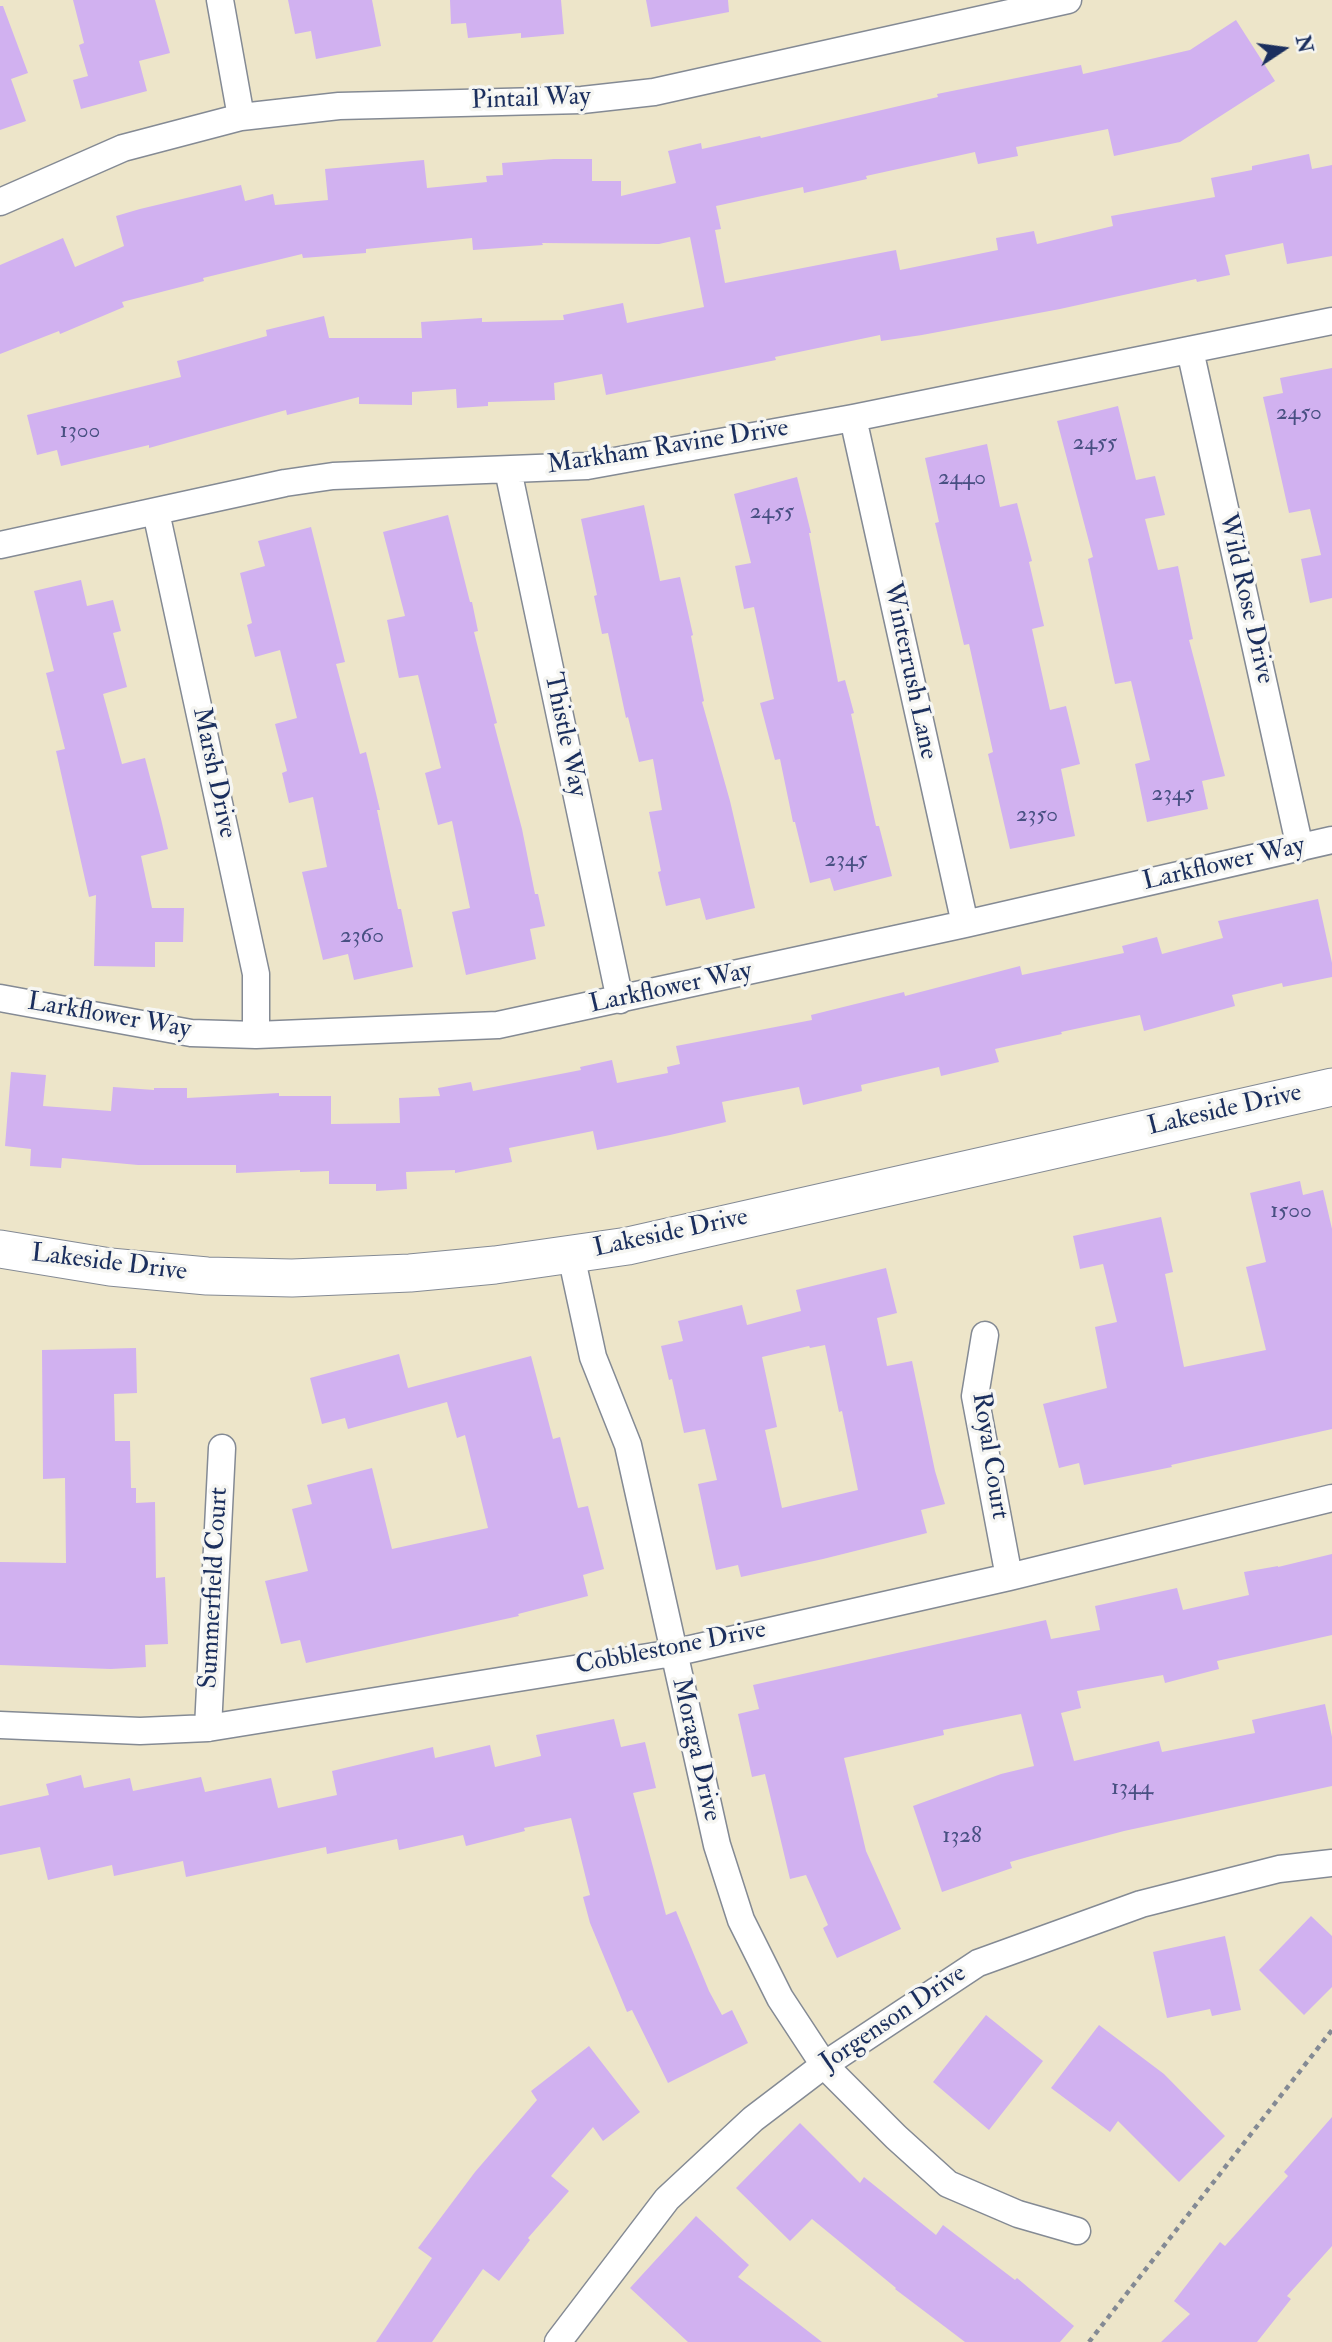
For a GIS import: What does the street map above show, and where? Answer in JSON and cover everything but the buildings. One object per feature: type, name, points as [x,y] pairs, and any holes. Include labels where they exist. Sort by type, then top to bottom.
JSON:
[{"type":"street","points":[[220,0],[241,117]]},
{"type":"street","name":"Pintail Way","points":[[0,202],[122,148],[241,117],[339,106],[582,100],[654,92],[1068,0]]},
{"type":"street","name":"Markham Ravine Drive","points":[[0,545],[285,483],[332,476],[587,466],[853,418],[1332,321]]},
{"type":"street","name":"Wild Rose Drive","points":[[1190,350],[1300,848]]},
{"type":"street","name":"Winterrush Lane","points":[[853,418],[965,924]]},
{"type":"street","name":"Thistle Way","points":[[508,470],[620,1000]]},
{"type":"street","name":"Marsh Drive","points":[[156,512],[256,974],[256,1035]]},
{"type":"street","name":"Larkflower Way","points":[[0,998],[191,1033],[256,1035],[498,1026],[1332,840]]},
{"type":"street","name":"Lakeside Drive","points":[[0,1249],[110,1267],[207,1276],[292,1278],[422,1272],[495,1265],[628,1245],[1332,1087]]},
{"type":"street","name":"Moraga Drive","points":[[570,1255],[593,1357],[628,1446],[717,1845],[741,1920],[780,1998],[824,2065],[895,2137],[948,2185],[1018,2214],[1077,2231]]},
{"type":"street","name":"Royal Court","points":[[985,1335],[975,1396],[1009,1577]]},
{"type":"street","name":"Summerfield Court","points":[[208,1728],[222,1448]]},
{"type":"street","name":"Cobblestone Drive","points":[[0,1725],[140,1731],[208,1728],[673,1653],[1009,1577],[1332,1498]]},
{"type":"street","name":"Jorgenson Drive","points":[[561,2341],[667,2199],[753,2119],[824,2065],[978,1963],[1141,1904],[1279,1869],[1332,1863]]},
{"type":"path","points":[[1089,2342],[1332,2030]]}]
